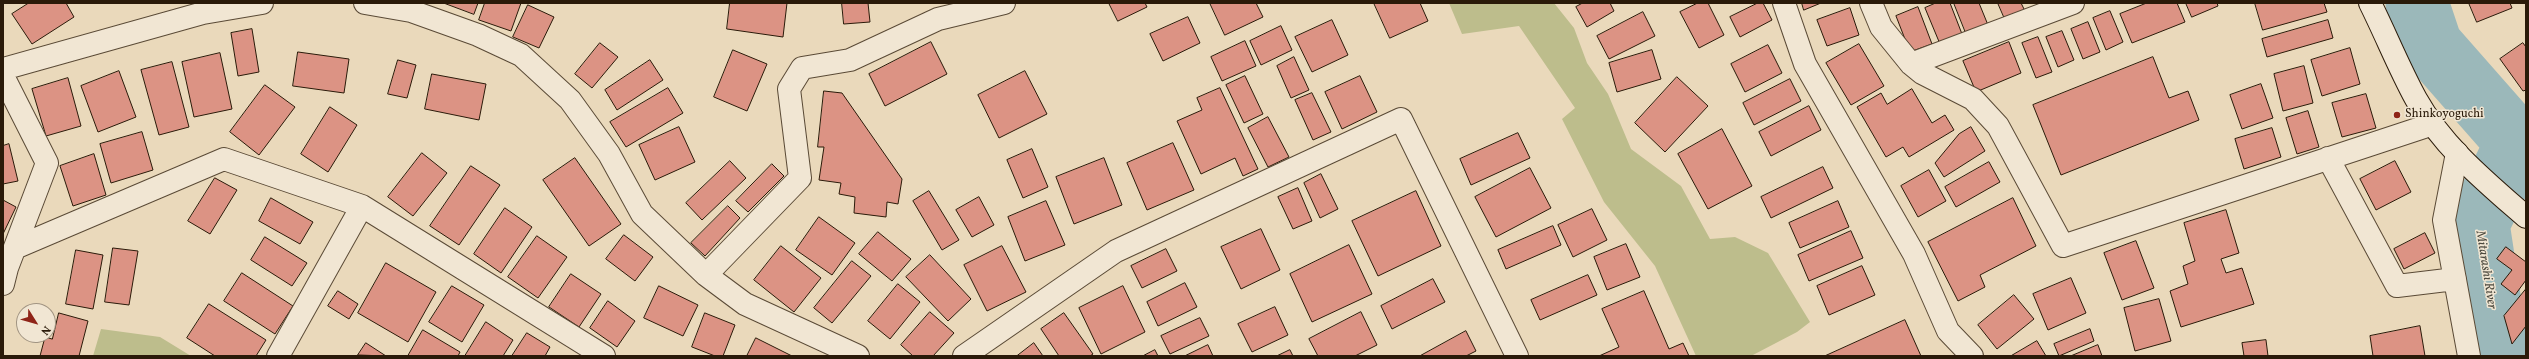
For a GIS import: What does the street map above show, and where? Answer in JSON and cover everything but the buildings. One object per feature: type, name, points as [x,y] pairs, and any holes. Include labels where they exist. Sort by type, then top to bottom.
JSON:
[{"type":"street","points":[[3,69],[203,13],[262,3]]},
{"type":"street","points":[[365,3],[411,11],[478,35],[521,55],[570,100],[610,154],[642,214],[706,275],[745,304],[858,356]]},
{"type":"street","points":[[706,275],[800,178],[789,89],[802,68],[850,60],[938,19],[1004,3]]},
{"type":"street","points":[[1784,3],[1805,64],[1914,254],[1948,331],[1972,356]]},
{"type":"street","points":[[1871,3],[1881,27],[1911,64],[1922,73],[1972,99],[1998,126],[2063,246],[2433,124]]},
{"type":"street","points":[[1911,64],[2074,3]]},
{"type":"street","points":[[2370,3],[2417,100],[2433,124],[2482,179],[2526,217]]},
{"type":"street","points":[[3,76],[46,163],[3,284]]},
{"type":"street","points":[[964,356],[1116,251],[1400,119],[1517,356]]},
{"type":"street","points":[[2458,153],[2444,220],[2469,356]]},
{"type":"street","points":[[2328,158],[2397,286],[2455,279]]},
{"type":"street","points":[[15,248],[224,159],[362,206],[604,356]]},
{"type":"street","points":[[278,356],[362,206]]},
{"type":"green space","points":[[1449,3],[1554,3],[1574,28],[1587,63],[1608,94],[1631,149],[1681,186],[1710,239],[1735,237],[1768,253],[1810,322],[1797,332],[1751,356],[1696,356],[1655,266],[1604,202],[1562,119],[1575,108],[1519,26],[1462,34]]},
{"type":"green space","points":[[101,329],[160,337],[191,356],[93,356]]},
{"type":"waterway","points":[[2417,3],[2431,45],[2526,153]]},
{"type":"waterway","name":"Mitarashi River","points":[[2498,356],[2478,224],[2516,144]]},
{"type":"place","name":"Shinkoyoguchi","points":[[2397,115]]}]
